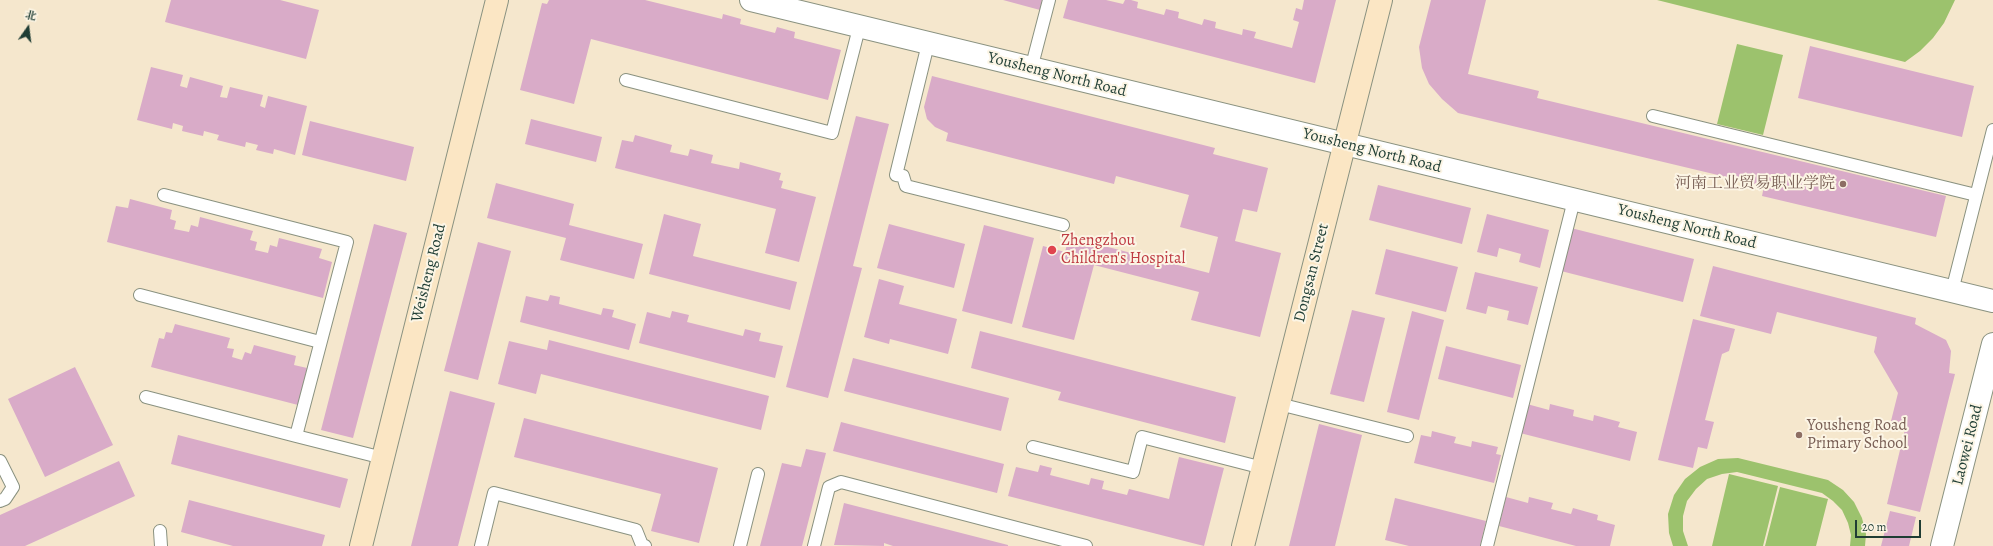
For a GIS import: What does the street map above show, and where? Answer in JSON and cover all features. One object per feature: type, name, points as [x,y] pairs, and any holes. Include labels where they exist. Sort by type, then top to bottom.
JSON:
[{"type":"street","name":"Weisheng Road","points":[[361,546],[497,0]]},
{"type":"street","name":"Yousheng North Road","points":[[751,0],[859,28],[1993,301]]},
{"type":"street","name":"Dongsan Street","points":[[1243,546],[1381,0]]},
{"type":"street","name":"Laowei Road","points":[[1942,546],[1993,344]]},
{"type":"lane","points":[[1031,69],[1049,0]]},
{"type":"lane","points":[[626,80],[832,133],[859,28]]},
{"type":"lane","points":[[928,44],[896,175],[903,176],[906,186],[1063,225]]},
{"type":"lane","points":[[1653,116],[1976,195]]},
{"type":"lane","points":[[1952,291],[1993,130]]},
{"type":"lane","points":[[164,195],[346,242],[296,436]]},
{"type":"lane","points":[[1487,546],[1574,200]]},
{"type":"lane","points":[[140,295],[320,342]]},
{"type":"lane","points":[[146,397],[383,458]]},
{"type":"lane","points":[[1279,404],[1406,436]]},
{"type":"lane","points":[[1033,447],[1133,472],[1142,437],[1263,468]]},
{"type":"lane","points":[[0,461],[13,487],[5,499],[0,502]]},
{"type":"lane","points":[[740,546],[758,474]]},
{"type":"lane","points":[[814,546],[829,487],[841,482],[1086,546]]},
{"type":"lane","points":[[481,546],[494,493],[636,530],[642,545],[645,546]]},
{"type":"lane","points":[[160,531],[161,546]]},
{"type":"green space","points":[[1657,0],[1955,0],[1944,23],[1933,38],[1920,51],[1905,62]]},
{"type":"green space","points":[[1737,44],[1783,55],[1763,135],[1717,124]]},
{"type":"green space","points":[[1738,458],[1828,480],[1843,490],[1854,502],[1862,518],[1866,534],[1865,546],[1850,546],[1851,535],[1848,523],[1842,510],[1822,493],[1737,472],[1722,474],[1707,479],[1696,489],[1687,501],[1683,516],[1683,531],[1688,546],[1673,546],[1669,533],[1668,514],[1674,495],[1685,479],[1700,467],[1718,459]]},
{"type":"green space","points":[[1729,474],[1778,486],[1763,546],[1712,546]]},
{"type":"green space","points":[[1780,487],[1828,499],[1816,546],[1765,546]]},
{"type":"building","points":[[171,0],[280,0],[319,10],[306,59],[165,22]]},
{"type":"building","points":[[549,0],[645,0],[722,19],[723,14],[741,19],[740,24],[775,33],[777,27],[795,32],[794,38],[841,50],[828,100],[591,39],[574,104],[520,90],[542,3],[547,4]]},
{"type":"building","points":[[1003,0],[1042,0],[1040,10]]},
{"type":"building","points":[[1068,0],[1106,0],[1123,4],[1125,0],[1131,0],[1138,2],[1137,8],[1164,15],[1166,9],[1179,12],[1178,18],[1202,25],[1204,19],[1216,22],[1215,28],[1242,35],[1243,29],[1256,32],[1254,38],[1292,48],[1299,22],[1293,20],[1296,8],[1302,10],[1304,0],[1336,0],[1315,83],[1063,18]]},
{"type":"building","points":[[1431,0],[1486,0],[1468,74],[1539,91],[1537,98],[1946,196],[1936,237],[1762,196],[1764,186],[1458,113],[1442,99],[1429,84],[1422,68],[1419,47]]},
{"type":"building","points":[[1810,46],[1974,86],[1962,137],[1798,98]]},
{"type":"building","points":[[151,67],[183,75],[180,86],[187,88],[190,77],[223,86],[220,97],[227,98],[230,87],[263,95],[260,106],[265,108],[268,96],[307,106],[295,155],[274,149],[273,154],[256,150],[258,145],[246,142],[245,147],[217,140],[219,135],[204,131],[203,136],[182,131],[183,126],[173,123],[172,129],[137,120]]},
{"type":"building","points":[[932,76],[1215,148],[1213,154],[1268,168],[1257,212],[1243,209],[1235,241],[1281,253],[1260,337],[1191,320],[1199,292],[1094,265],[1074,340],[1022,327],[1043,246],[1065,252],[1069,237],[1209,273],[1218,237],[1180,227],[1189,195],[1116,176],[1114,184],[946,141],[948,133],[935,127],[927,119],[924,107]]},
{"type":"building","points":[[856,116],[889,124],[853,266],[862,268],[828,398],[786,387]]},
{"type":"building","points":[[531,119],[602,137],[596,162],[525,144]]},
{"type":"building","points":[[310,121],[414,147],[406,181],[302,155]]},
{"type":"building","points":[[635,135],[672,145],[670,152],[688,156],[690,149],[713,155],[711,163],[739,169],[740,162],[781,173],[779,180],[783,181],[781,188],[816,197],[799,262],[765,253],[776,209],[615,168],[622,140],[633,142]]},
{"type":"building","points":[[496,183],[574,204],[569,225],[643,244],[634,279],[560,260],[566,238],[487,218]]},
{"type":"building","points":[[1378,185],[1471,208],[1462,244],[1369,220]]},
{"type":"building","points":[[130,199],[172,210],[170,219],[176,221],[174,229],[189,232],[191,225],[198,227],[200,217],[253,231],[250,240],[257,242],[255,250],[268,253],[270,245],[277,247],[279,238],[322,249],[319,258],[332,262],[323,298],[107,242],[116,206],[128,208]]},
{"type":"building","points":[[664,214],[701,224],[693,256],[797,282],[790,310],[649,274]]},
{"type":"building","points":[[1487,214],[1549,230],[1540,268],[1519,262],[1521,254],[1499,248],[1497,257],[1477,252]]},
{"type":"building","points":[[374,224],[407,233],[353,438],[321,430]]},
{"type":"building","points":[[889,224],[965,244],[954,288],[877,268]]},
{"type":"building","points":[[984,225],[1034,238],[1012,324],[962,311]]},
{"type":"building","points":[[1571,228],[1694,259],[1683,302],[1561,271]]},
{"type":"building","points":[[478,242],[511,251],[478,380],[444,371]]},
{"type":"building","points":[[1386,249],[1458,267],[1446,312],[1375,294]]},
{"type":"building","points":[[1713,266],[1916,318],[1915,324],[1946,340],[1951,351],[1949,373],[1955,374],[1920,512],[1887,504],[1906,425],[1891,421],[1898,393],[1874,352],[1877,337],[1777,312],[1771,334],[1700,316]]},
{"type":"building","points":[[1475,272],[1538,287],[1528,325],[1507,320],[1509,311],[1488,306],[1486,314],[1466,309]]},
{"type":"building","points":[[879,279],[904,286],[899,304],[957,319],[948,354],[890,339],[889,344],[864,337]]},
{"type":"building","points":[[550,295],[560,297],[559,304],[601,315],[603,308],[614,310],[612,317],[636,324],[629,350],[520,322],[526,296],[548,301]]},
{"type":"building","points":[[1352,310],[1385,318],[1364,402],[1330,394]]},
{"type":"building","points":[[672,311],[689,315],[687,322],[743,336],[745,329],[761,333],[759,341],[783,346],[775,378],[639,343],[647,312],[670,318]]},
{"type":"building","points":[[1412,311],[1444,320],[1419,420],[1387,412]]},
{"type":"building","points":[[1693,319],[1735,329],[1729,351],[1722,354],[1705,420],[1714,422],[1707,449],[1698,447],[1693,468],[1658,460]]},
{"type":"building","points":[[175,324],[230,338],[227,348],[234,349],[232,357],[242,360],[245,352],[251,354],[254,345],[296,356],[294,365],[307,368],[298,405],[151,367],[159,338],[164,339],[166,332],[172,333]]},
{"type":"building","points":[[980,331],[1236,397],[1225,443],[1058,400],[1061,392],[971,368]]},
{"type":"building","points":[[549,340],[769,396],[761,430],[541,374],[536,394],[498,384],[509,341],[547,350]]},
{"type":"building","points":[[1446,346],[1521,365],[1513,398],[1438,379]]},
{"type":"building","points":[[853,358],[1009,398],[1001,431],[844,391]]},
{"type":"building","points":[[75,367],[113,445],[45,477],[8,399]]},
{"type":"building","points":[[450,391],[495,403],[458,546],[411,546]]},
{"type":"building","points":[[1527,404],[1549,410],[1550,404],[1574,410],[1573,416],[1593,421],[1594,415],[1620,422],[1618,427],[1637,432],[1630,461],[1520,433]]},
{"type":"building","points":[[524,418],[718,468],[699,543],[651,531],[661,494],[514,457]]},
{"type":"building","points":[[841,422],[1004,464],[997,493],[833,451]]},
{"type":"building","points":[[1319,424],[1362,435],[1335,546],[1289,546]]},
{"type":"building","points":[[1432,431],[1456,437],[1454,443],[1471,447],[1472,441],[1498,447],[1496,454],[1501,455],[1494,483],[1414,463],[1421,435],[1431,437]]},
{"type":"building","points":[[178,435],[348,479],[340,508],[171,464]]},
{"type":"building","points":[[806,449],[826,453],[802,546],[760,546],[782,463],[801,467]]},
{"type":"building","points":[[1179,457],[1224,468],[1204,546],[1008,496],[1016,467],[1038,472],[1040,465],[1052,468],[1050,475],[1089,485],[1091,478],[1104,481],[1102,489],[1127,495],[1129,489],[1169,499]]},
{"type":"building","points":[[119,461],[135,496],[25,546],[0,546],[0,515]]},
{"type":"building","points":[[1506,497],[1528,503],[1529,497],[1553,503],[1551,509],[1571,514],[1573,508],[1598,515],[1597,520],[1615,525],[1610,546],[1576,546],[1499,526]]},
{"type":"building","points":[[1395,498],[1486,521],[1480,546],[1409,546],[1385,540]]},
{"type":"building","points":[[189,500],[325,535],[322,546],[233,546],[181,532]]},
{"type":"building","points":[[844,503],[1008,546],[893,546],[884,543],[884,546],[834,545]]},
{"type":"building","points":[[1890,511],[1916,517],[1909,546],[1881,546]]},
{"type":"place","name":"河南工业贸易职业学院","points":[[1843,184]]},
{"type":"place","name":"Zhengzhou Children's Hospital","points":[[1052,250]]},
{"type":"place","name":"Yousheng Road Primary School","points":[[1799,435]]}]
